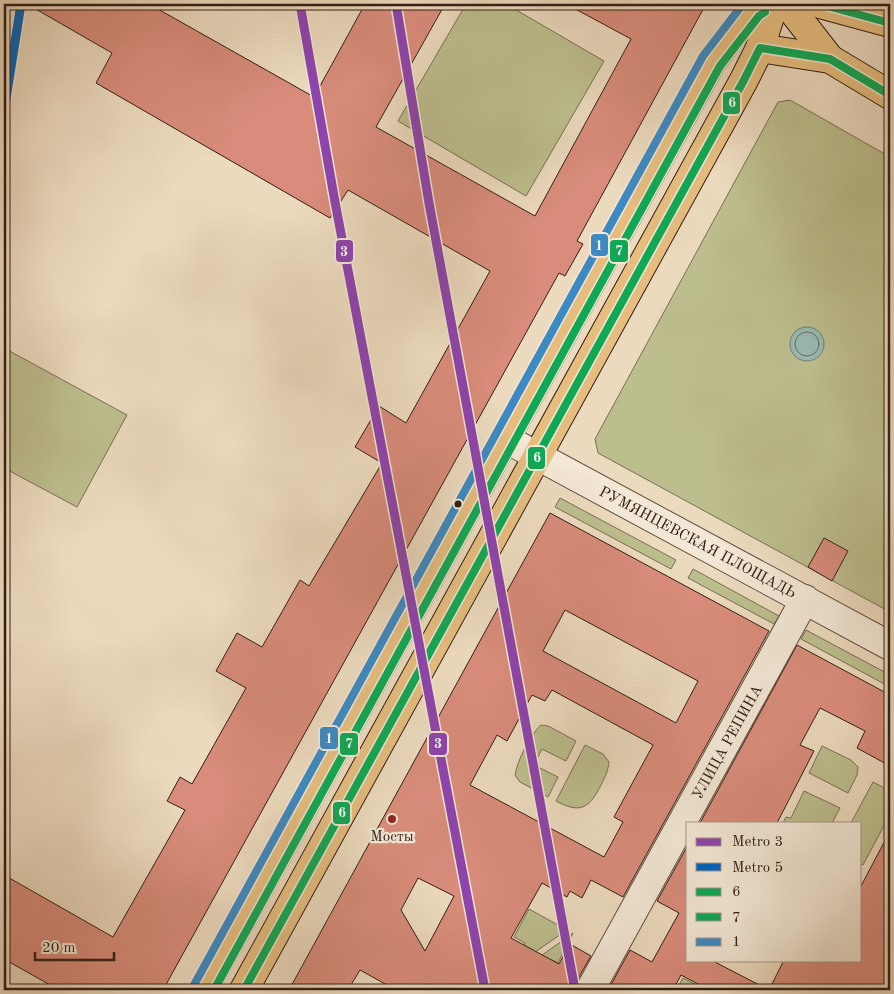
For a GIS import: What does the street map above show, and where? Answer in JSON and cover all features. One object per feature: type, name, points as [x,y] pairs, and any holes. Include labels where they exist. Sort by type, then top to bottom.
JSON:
[{"type":"main road","points":[[203,990],[712,61],[752,9],[759,4]]},
{"type":"main road","points":[[244,990],[744,80],[760,48],[774,4]]},
{"type":"main road","points":[[787,4],[830,59]]},
{"type":"main road","points":[[820,4],[890,24]]},
{"type":"main road","points":[[877,4],[890,15]]},
{"type":"main road","points":[[760,48],[830,59],[890,94]]},
{"type":"street","name":"РУМЯНЦЕВСКАЯ ПЛОЩАДЬ","points":[[506,439],[890,646]]},
{"type":"street","name":"УЛИЦА РЕПИНА","points":[[590,990],[805,599]]},
{"type":"green space","points":[[466,4],[506,4],[604,61],[526,196],[398,121]]},
{"type":"green space","points":[[790,100],[890,157],[890,612],[598,453],[595,439],[778,102]]},
{"type":"green space","points":[[4,348],[127,415],[77,507],[4,468]]},
{"type":"green space","points":[[560,498],[676,560],[671,569],[555,507]]},
{"type":"green space","points":[[693,569],[779,616],[774,624],[688,578]]},
{"type":"green space","points":[[806,630],[890,675],[890,687],[801,639]]},
{"type":"green space","points":[[541,725],[548,726],[576,741],[566,761],[542,749],[534,765],[558,777],[548,797],[520,782],[515,775],[525,748]]},
{"type":"green space","points":[[585,745],[603,754],[609,762],[606,775],[596,795],[587,805],[577,808],[564,805],[556,801]]},
{"type":"green space","points":[[822,746],[851,760],[858,767],[857,775],[848,793],[809,773]]},
{"type":"green space","points":[[873,782],[890,791],[890,819],[888,818],[863,865],[862,822],[852,822]]},
{"type":"green space","points":[[804,791],[840,808],[833,822],[784,822],[786,817],[791,818]]},
{"type":"green space","points":[[529,909],[567,930],[525,959],[518,955],[525,943],[514,937]]},
{"type":"green space","points":[[573,933],[558,963],[552,960],[531,963]]},
{"type":"green space","points":[[683,978],[706,990],[676,990]]},
{"type":"water","points":[[807,327],[814,328],[819,332],[823,337],[823,351],[819,356],[814,360],[807,361],[800,360],[795,356],[791,351],[790,344],[791,337],[795,332],[800,328]]},
{"type":"building","points":[[27,4],[149,4],[314,97],[365,4],[445,4],[376,127],[535,216],[631,39],[566,4],[706,4],[577,241],[583,244],[565,276],[559,273],[163,990],[59,990],[4,959],[4,875],[113,937],[185,810],[167,801],[180,777],[192,784],[246,688],[216,671],[237,633],[262,647],[300,580],[309,586],[382,463],[355,447],[379,406],[406,423],[490,271],[348,190],[330,218],[96,83],[112,53]]},
{"type":"building","points":[[550,513],[769,631],[623,897],[591,880],[582,898],[570,891],[567,897],[542,883],[511,938],[559,964],[570,944],[591,956],[576,982],[574,990],[396,990],[360,970],[348,990],[289,990]],"holes":[[[565,610],[698,681],[676,723],[543,651]],[[552,690],[653,745],[614,817],[623,822],[604,857],[470,785],[497,735],[507,741],[532,695],[545,701]],[[418,878],[454,896],[425,951],[401,910]]]},
{"type":"building","points":[[824,538],[848,551],[832,581],[808,567]]},
{"type":"building","points":[[797,645],[890,695],[890,766],[857,748],[865,731],[820,708],[800,745],[814,751],[778,822],[701,822]]},
{"type":"building","points":[[890,831],[890,990],[769,990],[783,962],[862,962],[862,884]]},
{"type":"building","points":[[686,849],[686,962],[715,962],[769,990],[709,990],[681,975],[673,990],[608,990],[630,950],[652,962],[679,913],[657,901]]},
{"type":"metro line","name":"5","points":[[4,111],[21,4]]},
{"type":"metro line","name":"3","points":[[300,4],[335,202],[485,990]]},
{"type":"metro line","name":"3","points":[[396,4],[429,203],[575,990]]},
{"type":"transit line","name":"1","points":[[194,985],[703,56],[743,4]]},
{"type":"transit line","name":"6","points":[[820,4],[890,23]]},
{"type":"transit line","name":"7","points":[[214,990],[720,66],[759,16],[765,12]]},
{"type":"transit line","name":"6","points":[[244,990],[760,48],[830,59],[890,95]]},
{"type":"place","name":"Мосты","points":[[392,819]]}]
